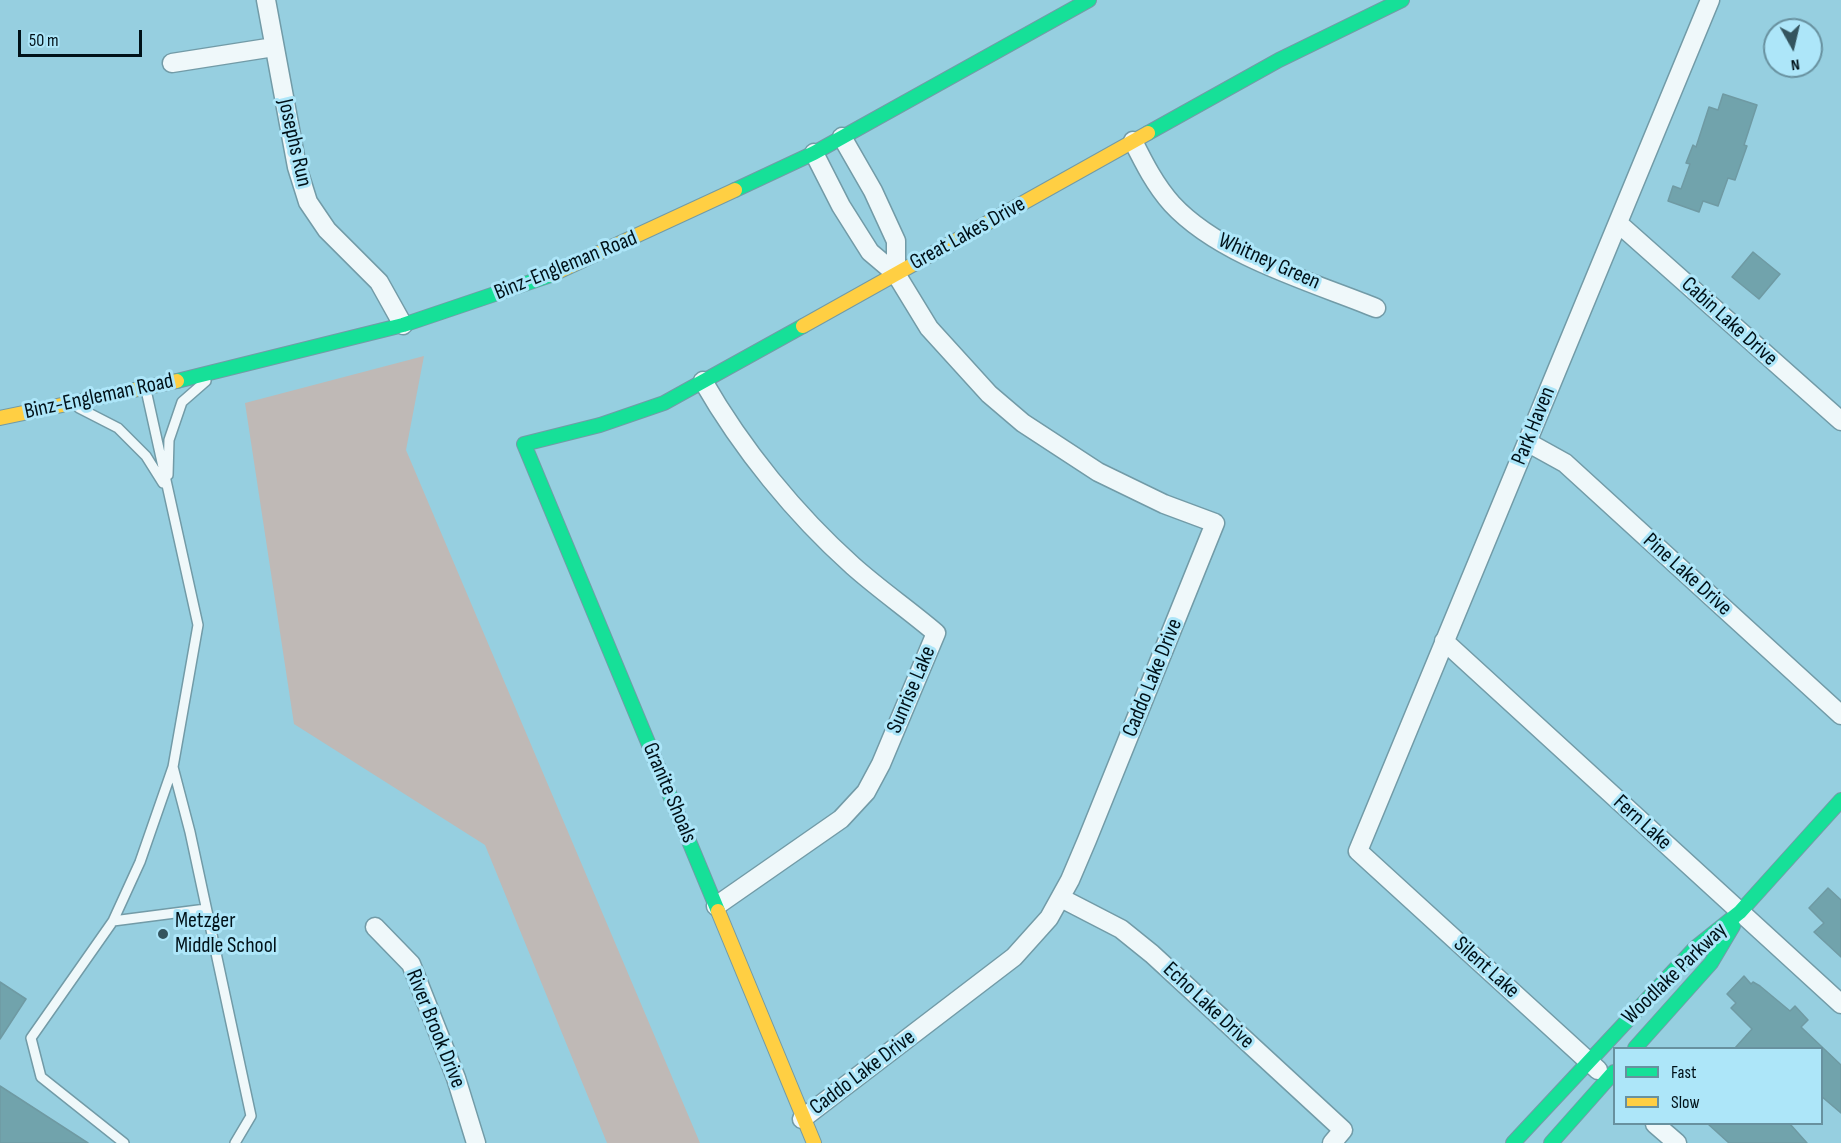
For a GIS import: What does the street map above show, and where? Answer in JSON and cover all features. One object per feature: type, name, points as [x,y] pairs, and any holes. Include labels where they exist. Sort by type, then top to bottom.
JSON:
[{"type":"street","name":"Josephs Run","points":[[266,0],[297,167],[308,202],[327,230],[379,282],[404,325]]},
{"type":"street","name":"Binz-Engleman Road","points":[[0,418],[146,388],[404,325],[520,287],[576,265],[814,153],[1089,0]]},
{"type":"street","name":"Great Lakes Drive","points":[[524,444],[639,413],[664,403],[1279,60],[1402,0]]},
{"type":"street","name":"Park Haven","points":[[1358,851],[1710,0]]},
{"type":"street","points":[[172,63],[274,47]]},
{"type":"street","points":[[842,137],[879,204],[896,241],[896,274]]},
{"type":"street","name":"Whitney Green","points":[[1133,141],[1161,191],[1186,218],[1203,231],[1241,252],[1377,308]]},
{"type":"street","name":"Caddo Lake Drive","points":[[802,1119],[1014,957],[1049,918],[1061,898],[1092,829],[1215,523],[1155,500],[1098,472],[1023,423],[989,394],[929,328],[896,274],[870,252],[814,153]]},
{"type":"street","points":[[850,219],[879,204]]},
{"type":"street","name":"Cabin Lake Drive","points":[[1618,223],[1841,421]]},
{"type":"street","name":"Sunrise Lake","points":[[703,381],[722,414],[800,512],[854,567],[936,633],[881,764],[866,792],[841,819],[716,906]]},
{"type":"street","name":"Pine Lake Drive","points":[[1527,442],[1565,463],[1841,715]]},
{"type":"street","name":"Granite Shoals","points":[[524,444],[802,1119],[814,1143]]},
{"type":"street","name":"Fern Lake","points":[[1444,641],[1841,1004]]},
{"type":"street","name":"Woodlake Parkway","points":[[1513,1143],[1588,1060],[1695,948],[1740,912],[1841,800]]},
{"type":"street","name":"Silent Lake","points":[[1358,851],[1588,1060],[1612,1079]]},
{"type":"street","name":"Echo Lake Drive","points":[[1061,898],[1121,929],[1152,954],[1337,1137]]},
{"type":"street","name":"Woodlake Parkway","points":[[1636,1047],[1711,963],[1740,912]]},
{"type":"street","name":"River Brook Drive","points":[[375,927],[411,964],[456,1078],[476,1143]]},
{"type":"street","points":[[1551,1143],[1612,1079]]},
{"type":"street","points":[[1657,1125],[1677,1143]]},
{"type":"lane","points":[[167,489],[169,440],[182,402],[218,371]]},
{"type":"lane","points":[[124,1143],[41,1077],[32,1038],[113,921],[140,862],[173,767],[198,626],[146,388]]},
{"type":"lane","points":[[69,404],[118,428],[146,456],[167,489]]},
{"type":"lane","points":[[173,767],[251,1116],[235,1143]]},
{"type":"lane","points":[[113,921],[206,909]]},
{"type":"shaded area","points":[[424,356],[406,450],[700,1143],[607,1143],[485,845],[294,724],[245,403]]},
{"type":"building","points":[[1723,94],[1757,105],[1744,145],[1747,146],[1735,180],[1728,178],[1718,206],[1703,201],[1699,212],[1668,201],[1673,186],[1681,189],[1690,164],[1686,163],[1693,145],[1696,147],[1709,107],[1718,110]]},
{"type":"building","points":[[1753,252],[1780,274],[1759,299],[1732,277]]},
{"type":"building","points":[[1828,888],[1841,900],[1841,957],[1814,932],[1824,923],[1809,908]]},
{"type":"building","points":[[1744,976],[1751,984],[1753,982],[1760,986],[1790,1011],[1795,1006],[1808,1020],[1801,1027],[1822,1047],[1736,1047],[1752,1029],[1731,1008],[1736,1003],[1727,994]]},
{"type":"building","points":[[0,982],[26,999],[0,1039]]},
{"type":"building","points":[[1823,1048],[1841,1065],[1841,1113],[1823,1098]]},
{"type":"building","points":[[0,1086],[88,1143],[0,1143]]},
{"type":"building","points":[[1709,1125],[1791,1125],[1807,1143],[1729,1143]]},
{"type":"traffic: fast","points":[[735,190],[814,153],[1089,0]]},
{"type":"traffic: fast","points":[[1148,133],[1279,60],[1402,0]]},
{"type":"traffic: fast","points":[[177,381],[403,325],[551,275]]},
{"type":"traffic: fast","points":[[718,911],[524,444],[600,425],[664,403],[803,326]]},
{"type":"traffic: fast","points":[[1513,1143],[1695,948],[1740,912],[1841,800]]},
{"type":"traffic: fast","points":[[1636,1047],[1711,963],[1733,926]]},
{"type":"traffic: fast","points":[[1551,1143],[1613,1073]]},
{"type":"traffic: slow","points":[[803,326],[1148,133]]},
{"type":"traffic: slow","points":[[551,275],[735,190]]},
{"type":"traffic: slow","points":[[0,418],[177,381]]},
{"type":"traffic: slow","points":[[718,911],[814,1143]]},
{"type":"place","name":"Metzger Middle School","points":[[163,934]]}]
